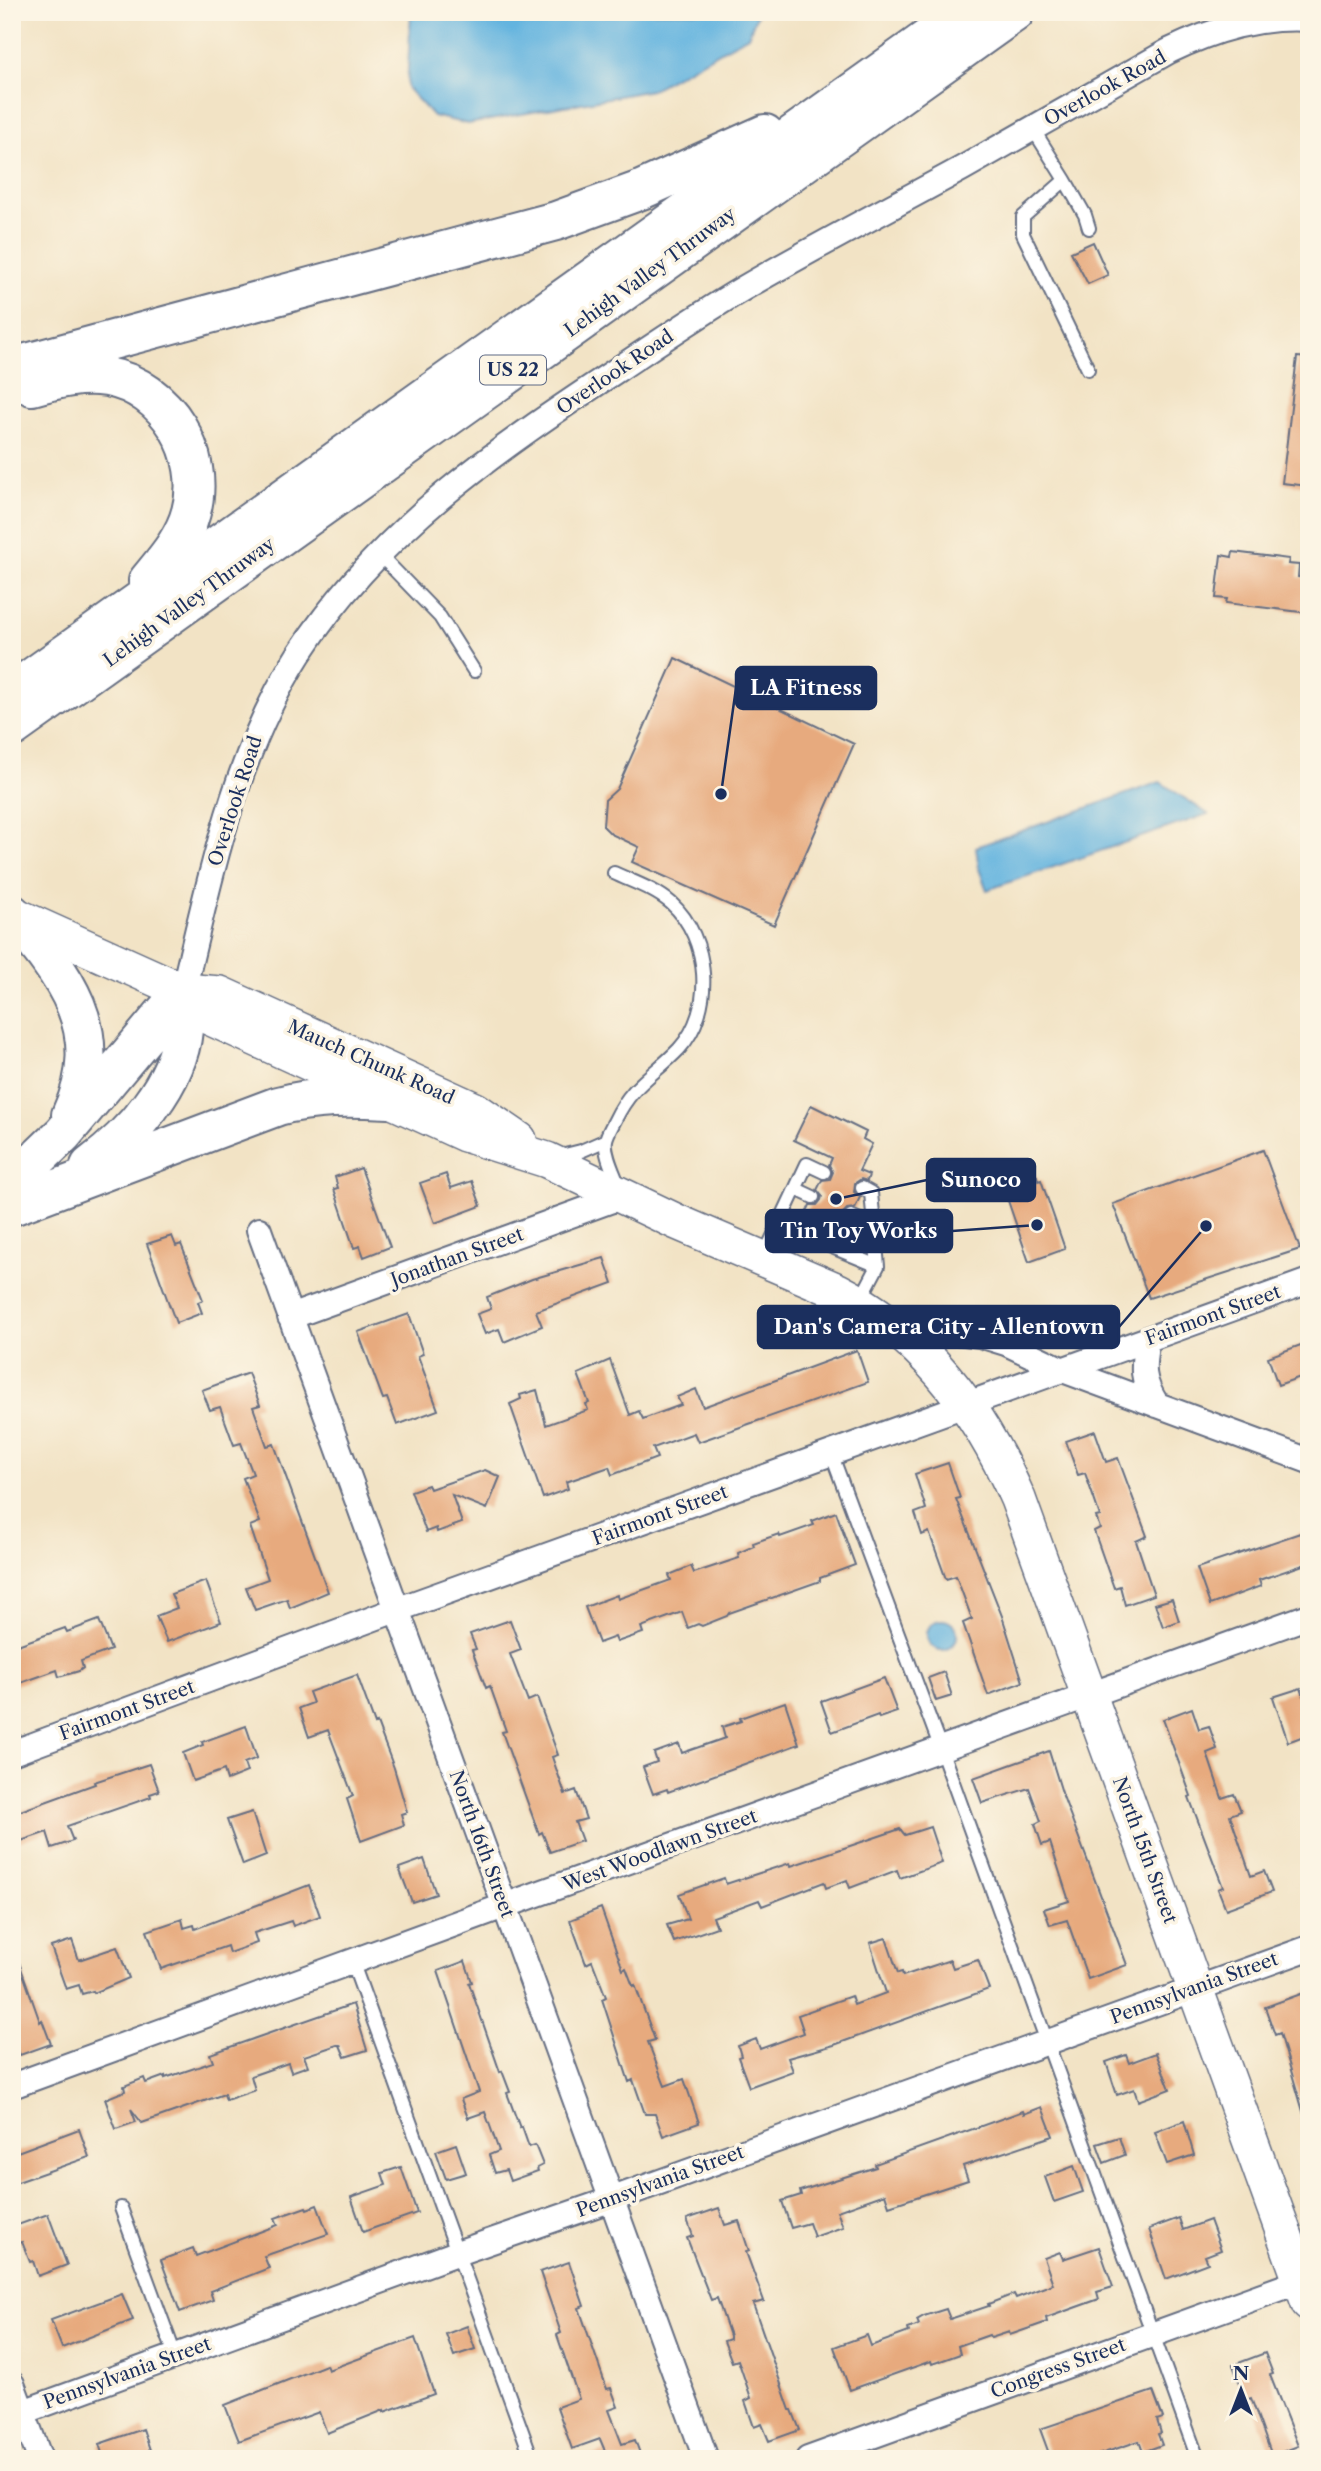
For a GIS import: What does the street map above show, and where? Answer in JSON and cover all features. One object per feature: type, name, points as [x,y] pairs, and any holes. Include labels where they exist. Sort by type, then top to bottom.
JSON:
[{"type":"highway","name":"Lehigh Valley Thruway","points":[[12,692],[965,12]]},
{"type":"highway","name":"Lehigh Valley Thruway","points":[[12,728],[1015,12]]},
{"type":"highway","points":[[12,367],[556,220],[685,171],[852,93]]},
{"type":"highway","points":[[12,391],[51,380],[81,376],[121,380],[153,399],[172,419],[187,443],[195,484],[191,513],[172,551],[123,613]]},
{"type":"highway","points":[[12,914],[62,975],[78,1009],[83,1029],[85,1059],[81,1089],[63,1135]]},
{"type":"highway","points":[[12,1174],[38,1158],[63,1135],[183,991]]},
{"type":"highway","points":[[53,1190],[106,1154],[151,1105],[178,1050],[183,1031],[183,991]]},
{"type":"highway","points":[[12,1206],[288,1103],[335,1097],[389,1099]]},
{"type":"main road","name":"Mauch Chunk Road","points":[[12,914],[183,991],[220,994],[475,1110],[548,1160]]},
{"type":"main road","name":"Mauch Chunk Road","points":[[183,991],[209,1017],[464,1134],[548,1160],[677,1223],[859,1302],[888,1323],[933,1363],[967,1404]]},
{"type":"main road","name":"North 15th Street","points":[[967,1404],[992,1442],[1018,1499],[1306,2287]]},
{"type":"street","name":"Overlook Road","points":[[183,991],[220,840],[257,732],[277,692],[323,619],[379,554],[441,495],[559,408],[679,329],[812,249],[1194,39],[1242,23],[1265,19],[1309,19]]},
{"type":"street","name":"Jonathan Street","points":[[290,1317],[623,1196]]},
{"type":"street","name":"North 16th Street","points":[[258,1230],[706,2459]]},
{"type":"street","name":"Fairmont Street","points":[[12,1753],[1309,1280]]},
{"type":"street","name":"Mauch Chunk Road","points":[[888,1323],[980,1335],[1006,1343],[1063,1370],[1309,1461]]},
{"type":"street","points":[[1147,1339],[1143,1374],[1146,1388],[1157,1405]]},
{"type":"street","name":"West Woodlawn Street","points":[[12,2086],[1309,1616]]},
{"type":"street","name":"Pennsylvania Street","points":[[17,2414],[457,2253],[1309,1948]]},
{"type":"street","name":"Congress Street","points":[[808,2459],[1153,2334],[1306,2287]]},
{"type":"street","points":[[12,2384],[17,2414],[40,2459]]},
{"type":"lane","points":[[1033,128],[1085,215],[1088,228]]},
{"type":"lane","points":[[1065,180],[1023,217],[1023,234],[1088,369]]},
{"type":"lane","points":[[379,554],[440,617],[474,671]]},
{"type":"lane","points":[[614,873],[659,894],[683,916],[699,947],[703,986],[701,1003],[690,1034],[680,1048],[628,1096],[606,1140],[611,1165],[623,1196]]},
{"type":"lane","points":[[548,1160],[581,1151],[606,1140]]},
{"type":"lane","points":[[763,1259],[807,1164],[824,1172]]},
{"type":"lane","points":[[859,1302],[878,1266],[871,1193],[862,1188]]},
{"type":"lane","points":[[796,1189],[813,1197]]},
{"type":"lane","points":[[851,1216],[873,1227]]},
{"type":"lane","points":[[779,1225],[878,1266]]},
{"type":"lane","points":[[831,1453],[1198,2459]]},
{"type":"lane","points":[[352,1961],[532,2459]]},
{"type":"lane","points":[[121,2208],[175,2355]]},
{"type":"water","points":[[411,12],[758,12],[748,36],[651,90],[468,124],[433,116],[407,88]]},
{"type":"water","points":[[1160,782],[1208,814],[987,890],[979,869],[976,847]]},
{"type":"water","points":[[942,1620],[952,1625],[957,1635],[952,1645],[942,1650],[932,1645],[927,1635],[932,1625]]},
{"type":"building","points":[[1093,242],[1108,275],[1088,284],[1071,252]]},
{"type":"building","points":[[1297,357],[1309,358],[1309,486],[1282,483]]},
{"type":"building","points":[[1233,552],[1289,559],[1288,564],[1299,565],[1298,577],[1309,578],[1309,613],[1226,603],[1227,599],[1216,598],[1221,555],[1232,557]]},
{"type":"building","points":[[675,658],[854,744],[774,925],[632,862],[639,847],[611,834],[603,826],[605,800],[617,789]]},
{"type":"building","points":[[811,1105],[866,1132],[863,1139],[872,1144],[859,1171],[869,1175],[867,1181],[861,1179],[855,1183],[854,1192],[860,1197],[855,1208],[847,1209],[843,1213],[848,1224],[841,1240],[802,1222],[810,1205],[817,1205],[821,1200],[822,1196],[817,1190],[822,1180],[830,1179],[833,1172],[829,1165],[832,1158],[794,1140]]},
{"type":"building","points":[[1263,1150],[1300,1249],[1149,1298],[1113,1204]]},
{"type":"building","points":[[999,1159],[1002,1169],[1026,1161],[1032,1178],[1037,1176],[1038,1181],[1041,1180],[1065,1249],[1029,1262],[1004,1189],[970,1201],[960,1173]]},
{"type":"building","points":[[361,1168],[390,1247],[364,1257],[360,1246],[354,1248],[334,1189],[338,1188],[335,1177]]},
{"type":"building","points":[[446,1174],[451,1188],[472,1181],[481,1206],[435,1223],[420,1183]]},
{"type":"building","points":[[172,1236],[176,1246],[181,1244],[203,1300],[198,1302],[202,1313],[176,1323],[147,1244]]},
{"type":"building","points":[[604,1258],[613,1283],[536,1311],[542,1326],[504,1342],[499,1329],[485,1334],[477,1314],[491,1309],[487,1297],[532,1279]]},
{"type":"building","points":[[409,1314],[423,1354],[418,1356],[438,1410],[397,1425],[387,1398],[383,1399],[358,1332]]},
{"type":"building","points":[[1309,1342],[1309,1374],[1278,1385],[1268,1357]]},
{"type":"building","points":[[857,1350],[868,1382],[698,1442],[694,1433],[653,1448],[657,1458],[612,1475],[609,1467],[566,1482],[568,1489],[543,1498],[510,1404],[521,1399],[520,1395],[537,1390],[546,1425],[588,1410],[586,1404],[589,1403],[578,1374],[610,1360],[630,1415],[639,1411],[643,1419],[681,1405],[677,1397],[696,1389],[703,1407]]},
{"type":"building","points":[[248,1373],[260,1405],[253,1407],[267,1446],[274,1444],[328,1592],[290,1608],[287,1599],[255,1610],[246,1587],[268,1579],[250,1526],[260,1522],[243,1478],[253,1474],[241,1443],[234,1445],[220,1407],[210,1410],[202,1390]]},
{"type":"building","points":[[1095,1431],[1106,1462],[1118,1458],[1147,1536],[1136,1541],[1154,1595],[1125,1605],[1120,1586],[1114,1588],[1094,1531],[1100,1528],[1096,1517],[1100,1516],[1085,1473],[1078,1475],[1066,1441]]},
{"type":"building","points":[[948,1463],[960,1498],[956,1499],[1002,1616],[1023,1682],[988,1695],[963,1623],[972,1619],[956,1576],[946,1579],[929,1532],[922,1535],[915,1513],[926,1509],[915,1474]]},
{"type":"building","points":[[485,1470],[500,1477],[487,1509],[452,1495],[462,1523],[437,1532],[436,1528],[426,1532],[411,1491],[428,1485],[430,1489]]},
{"type":"building","points":[[836,1512],[855,1565],[702,1626],[698,1624],[688,1628],[682,1612],[641,1627],[643,1633],[617,1642],[615,1637],[599,1643],[585,1607],[617,1595],[618,1599],[671,1580],[669,1575],[691,1566],[694,1573],[739,1558],[738,1553],[754,1546],[753,1543],[814,1525],[812,1521]]},
{"type":"building","points":[[1309,1530],[1309,1563],[1259,1580],[1261,1586],[1210,1605],[1197,1568]]},
{"type":"building","points":[[206,1581],[221,1622],[167,1642],[156,1616],[177,1608],[171,1594]]},
{"type":"building","points":[[1172,1599],[1179,1621],[1163,1627],[1155,1604]]},
{"type":"building","points":[[99,1620],[111,1650],[81,1661],[83,1668],[79,1671],[59,1677],[57,1670],[12,1686],[12,1647],[65,1628],[67,1632]]},
{"type":"building","points":[[510,1620],[521,1650],[510,1654],[528,1701],[537,1697],[558,1755],[552,1757],[565,1794],[576,1790],[586,1819],[575,1822],[582,1841],[550,1852],[542,1832],[539,1834],[502,1732],[506,1731],[490,1686],[486,1688],[472,1650],[476,1649],[470,1634]]},
{"type":"building","points":[[944,1672],[952,1696],[936,1701],[928,1678]]},
{"type":"building","points":[[357,1675],[394,1768],[407,1812],[401,1814],[404,1825],[361,1841],[347,1799],[353,1796],[328,1730],[309,1737],[299,1708],[313,1703],[309,1692]]},
{"type":"building","points":[[884,1678],[897,1712],[879,1718],[878,1715],[832,1732],[821,1701]]},
{"type":"building","points":[[1301,1688],[1309,1711],[1309,1734],[1288,1742],[1273,1697]]},
{"type":"building","points":[[785,1702],[799,1744],[668,1792],[667,1789],[653,1794],[643,1767],[657,1762],[654,1753],[679,1744],[682,1753],[725,1738],[722,1727]]},
{"type":"building","points":[[1192,1708],[1199,1729],[1209,1726],[1217,1749],[1207,1753],[1222,1798],[1234,1794],[1241,1811],[1230,1815],[1251,1876],[1264,1871],[1272,1892],[1226,1909],[1218,1889],[1223,1887],[1163,1719]]},
{"type":"building","points":[[246,1726],[257,1758],[244,1763],[247,1772],[227,1780],[224,1770],[193,1781],[183,1753],[203,1745],[202,1742]]},
{"type":"building","points":[[1049,1751],[1063,1796],[1127,1965],[1088,1979],[1067,1920],[1050,1925],[1044,1909],[1069,1901],[1050,1842],[1042,1845],[1035,1824],[1041,1821],[1029,1788],[982,1803],[973,1778]]},
{"type":"building","points":[[149,1764],[159,1791],[150,1794],[151,1797],[67,1826],[73,1841],[52,1848],[47,1832],[12,1844],[12,1814]]},
{"type":"building","points":[[252,1812],[266,1856],[243,1865],[227,1820]]},
{"type":"building","points":[[930,1827],[942,1863],[900,1878],[897,1870],[850,1888],[847,1880],[826,1888],[824,1882],[762,1906],[759,1900],[713,1917],[717,1927],[674,1942],[667,1925],[688,1919],[679,1894],[724,1878],[726,1884],[790,1863],[791,1866],[900,1829],[905,1835]]},
{"type":"building","points":[[424,1859],[436,1894],[412,1902],[399,1868]]},
{"type":"building","points":[[309,1885],[320,1916],[293,1926],[291,1921],[254,1933],[257,1943],[229,1953],[227,1946],[161,1969],[147,1931],[182,1919],[184,1928],[194,1925],[195,1929]]},
{"type":"building","points":[[601,1908],[623,1970],[626,1968],[633,1986],[635,1985],[655,2040],[648,2042],[665,2086],[684,2079],[699,2123],[663,2136],[655,2114],[645,2114],[633,2080],[629,2082],[602,1999],[606,1997],[592,1961],[586,1964],[570,1920]]},
{"type":"building","points":[[886,1938],[898,1973],[902,1972],[903,1976],[950,1960],[953,1968],[978,1960],[989,1989],[834,2045],[788,2058],[793,2071],[749,2087],[738,2057],[741,2056],[738,2046],[756,2039],[760,2049],[804,2033],[798,2015],[851,1996],[854,2005],[886,1993],[870,1943]]},
{"type":"building","points":[[72,1940],[79,1960],[117,1947],[129,1978],[94,1993],[82,1994],[79,1985],[66,1989],[51,1947]]},
{"type":"building","points":[[15,1951],[40,2022],[42,2020],[51,2044],[20,2055],[12,2035],[12,1952]]},
{"type":"building","points":[[465,1961],[472,1982],[469,1983],[500,2072],[502,2071],[510,2092],[507,2093],[520,2128],[522,2127],[529,2147],[535,2145],[543,2165],[537,2168],[538,2171],[510,2181],[506,2170],[495,2173],[489,2155],[499,2151],[485,2112],[468,2118],[461,2099],[479,2092],[438,1971]]},
{"type":"building","points":[[1309,1991],[1309,2118],[1305,2118],[1280,2033],[1275,2035],[1265,2007]]},
{"type":"building","points":[[353,2004],[367,2050],[345,2057],[340,2045],[337,2045],[304,2056],[308,2066],[291,2072],[288,2063],[251,2076],[255,2090],[226,2100],[224,2094],[142,2123],[131,2109],[136,2122],[116,2129],[105,2099],[125,2091],[124,2086],[144,2078],[146,2083],[165,2078],[213,2062],[210,2054]]},
{"type":"building","points":[[1156,2053],[1170,2089],[1138,2101],[1134,2089],[1117,2095],[1106,2062],[1126,2055],[1129,2063]]},
{"type":"building","points":[[1042,2107],[1053,2136],[963,2166],[968,2180],[889,2206],[885,2194],[837,2211],[843,2227],[814,2237],[809,2223],[791,2228],[782,2201],[801,2195],[800,2191],[876,2167],[875,2164],[1023,2111],[1024,2114]]},
{"type":"building","points":[[1184,2121],[1194,2155],[1167,2164],[1155,2132]]},
{"type":"building","points":[[79,2129],[89,2157],[12,2184],[12,2154]]},
{"type":"building","points":[[1119,2137],[1125,2155],[1104,2163],[1097,2144]]},
{"type":"building","points":[[456,2144],[466,2173],[446,2179],[436,2151]]},
{"type":"building","points":[[1074,2166],[1083,2192],[1054,2202],[1045,2177]]},
{"type":"building","points":[[401,2167],[417,2213],[363,2232],[351,2197],[386,2185],[382,2173]]},
{"type":"building","points":[[317,2205],[328,2234],[264,2256],[269,2268],[210,2291],[213,2300],[180,2312],[161,2260],[193,2248],[196,2256],[278,2225],[275,2218]]},
{"type":"building","points":[[719,2208],[725,2225],[739,2221],[749,2251],[746,2252],[764,2301],[753,2304],[790,2410],[800,2430],[769,2441],[762,2424],[754,2427],[745,2401],[751,2398],[738,2360],[732,2362],[724,2341],[730,2339],[730,2336],[717,2298],[711,2300],[687,2238],[693,2236],[687,2219]]},
{"type":"building","points":[[48,2214],[67,2265],[38,2276],[22,2242],[17,2243],[12,2227]]},
{"type":"building","points":[[1179,2218],[1183,2230],[1210,2220],[1221,2250],[1205,2256],[1208,2263],[1166,2279],[1149,2229]]},
{"type":"building","points":[[1099,2247],[1113,2287],[1097,2292],[1099,2299],[1046,2318],[1047,2322],[1010,2335],[1009,2332],[991,2338],[989,2335],[958,2346],[960,2354],[932,2364],[931,2361],[850,2390],[834,2347],[867,2335],[871,2346],[909,2332],[908,2329],[919,2325],[917,2320],[924,2316],[946,2309],[950,2319],[1014,2294],[1016,2298],[1053,2284],[1044,2258],[1060,2252],[1063,2259]]},
{"type":"building","points":[[569,2262],[584,2306],[579,2308],[607,2389],[611,2388],[618,2407],[609,2410],[622,2444],[635,2440],[642,2459],[589,2459],[588,2457],[605,2451],[600,2439],[572,2449],[557,2407],[579,2399],[557,2335],[561,2333],[540,2272]]},
{"type":"building","points":[[122,2294],[133,2320],[62,2348],[51,2320]]},
{"type":"building","points":[[467,2326],[475,2349],[454,2356],[446,2334]]},
{"type":"building","points":[[415,2338],[434,2394],[327,2433],[319,2412],[239,2441],[225,2405],[326,2365],[328,2370]]},
{"type":"building","points":[[1265,2353],[1273,2374],[1270,2375],[1298,2446],[1272,2456],[1251,2398],[1246,2400],[1233,2365]]},
{"type":"building","points":[[1153,2391],[1163,2418],[1157,2420],[1162,2445],[1143,2452],[1139,2441],[1086,2459],[1051,2459],[1040,2429]]},
{"type":"building","points":[[143,2429],[153,2459],[104,2459],[99,2444]]},
{"type":"place","name":"LA Fitness","points":[[721,794]]},
{"type":"place","name":"Sunoco","points":[[836,1199]]},
{"type":"place","name":"Tin Toy Works","points":[[1037,1225]]},
{"type":"place","name":"Dan's Camera City - Allentown","points":[[1206,1226]]}]
